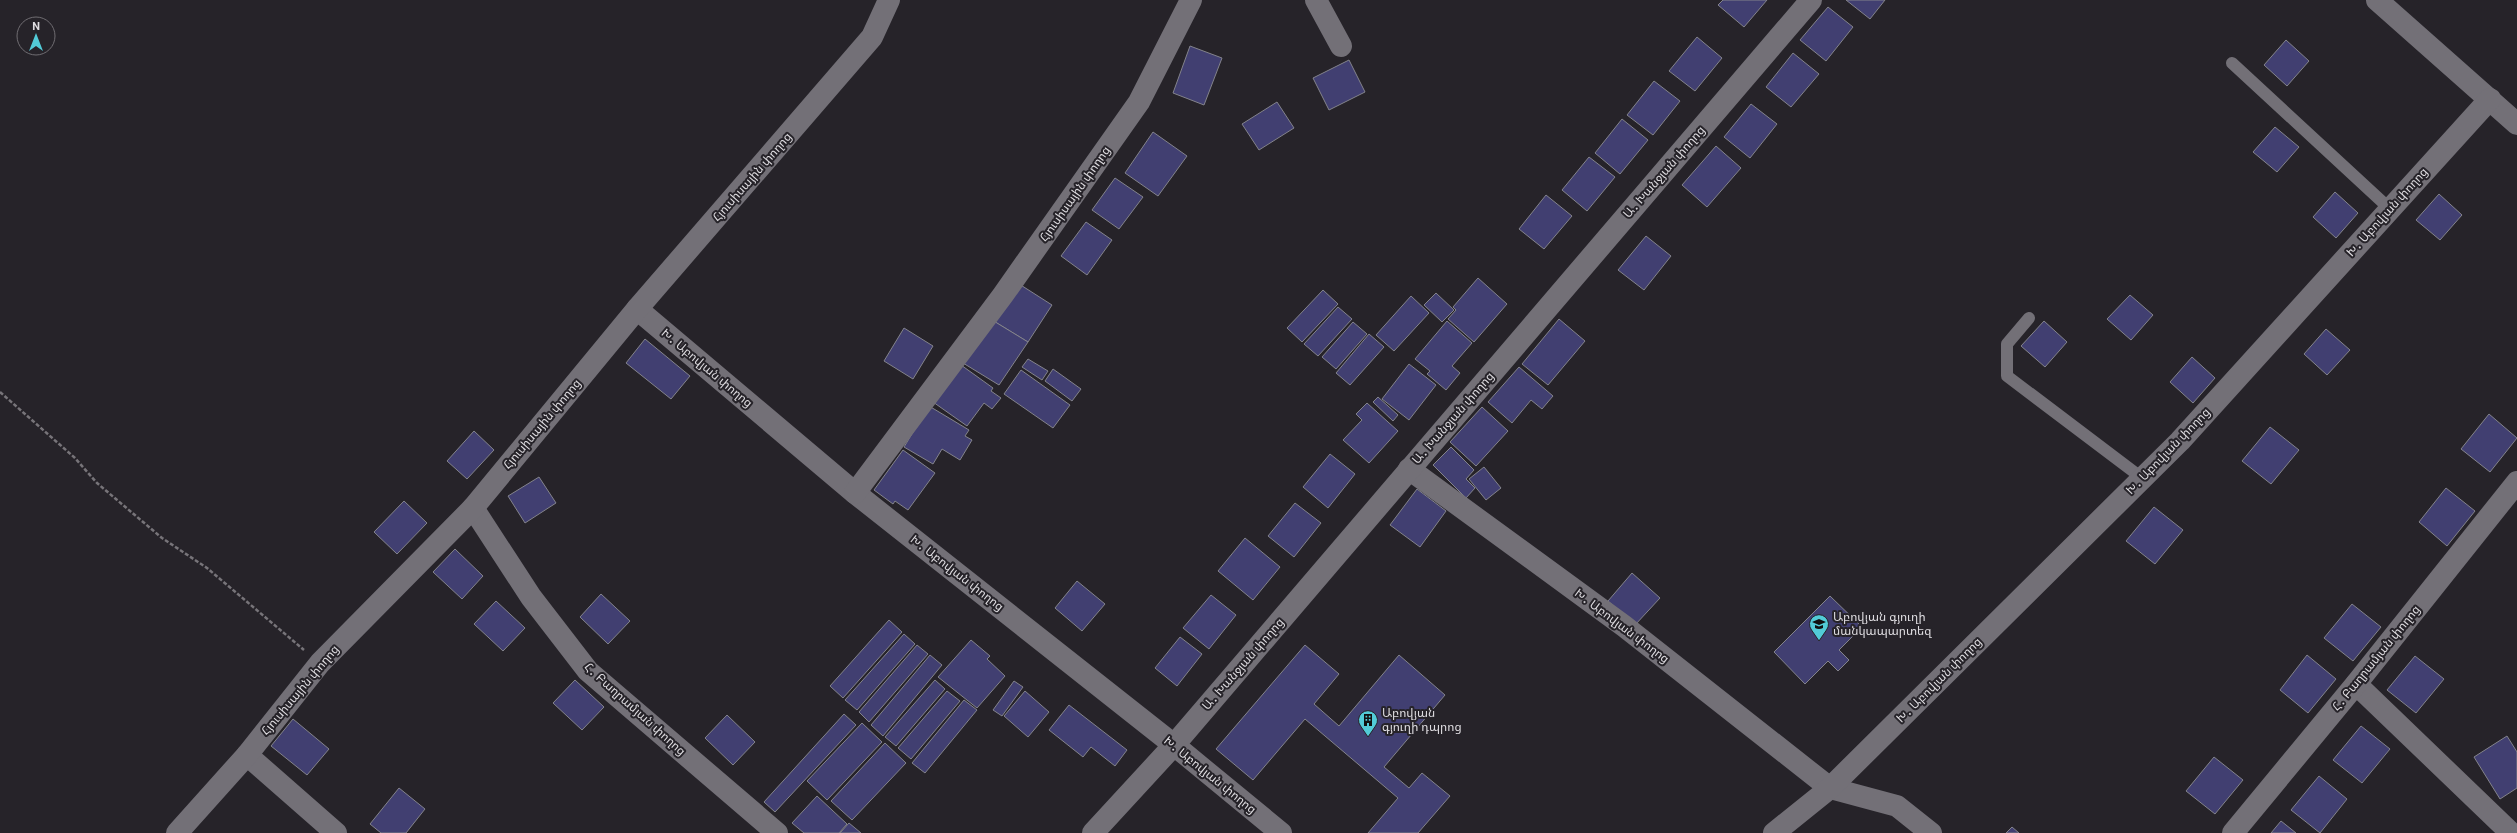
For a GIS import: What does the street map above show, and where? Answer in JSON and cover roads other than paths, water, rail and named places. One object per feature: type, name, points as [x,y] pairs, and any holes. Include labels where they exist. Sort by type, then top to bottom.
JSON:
[{"type":"street","name":"Հյուսիսային փողոց","points":[[176,833],[247,755],[320,663],[474,508],[637,309],[872,37],[889,0]]},
{"type":"street","name":"Հյուսիսային փողոց","points":[[855,493],[1003,295],[1140,102],[1191,0]]},
{"type":"street","points":[[1316,0],[1341,46]]},
{"type":"street","name":"Ա․ Խանջյան փողոց","points":[[1093,833],[1174,744],[1811,0]]},
{"type":"street","points":[[2377,0],[2517,124]]},
{"type":"street","name":"Խ․ Աբովյան փողոց","points":[[1774,833],[1830,788],[2180,441],[2490,99]]},
{"type":"street","name":"Խ․ Աբովյան փողոց","points":[[637,309],[855,493],[1174,744],[1280,833]]},
{"type":"street","name":"Խ․ Աբովյան փողոց","points":[[1409,469],[1624,626],[1830,788],[1897,806],[1931,833]]},
{"type":"street","name":"Հ․ Բաղրամյան փողոց","points":[[2233,833],[2356,684],[2517,482]]},
{"type":"street","name":"Հ․ Բաղրամյան փողոց","points":[[474,508],[531,597],[588,671],[777,833]]},
{"type":"street","points":[[2356,684],[2511,833]]},
{"type":"street","points":[[247,755],[336,833]]},
{"type":"lane","points":[[2232,63],[2390,209]]},
{"type":"lane","points":[[2029,318],[2007,344],[2007,376],[2142,478]]},
{"type":"place","name":"Աբովյան գյուղի մանկապարտեզ","points":[[1819,641]]},
{"type":"place","name":"Աբովյան գյուղի դպրոց","points":[[1368,737]]}]
